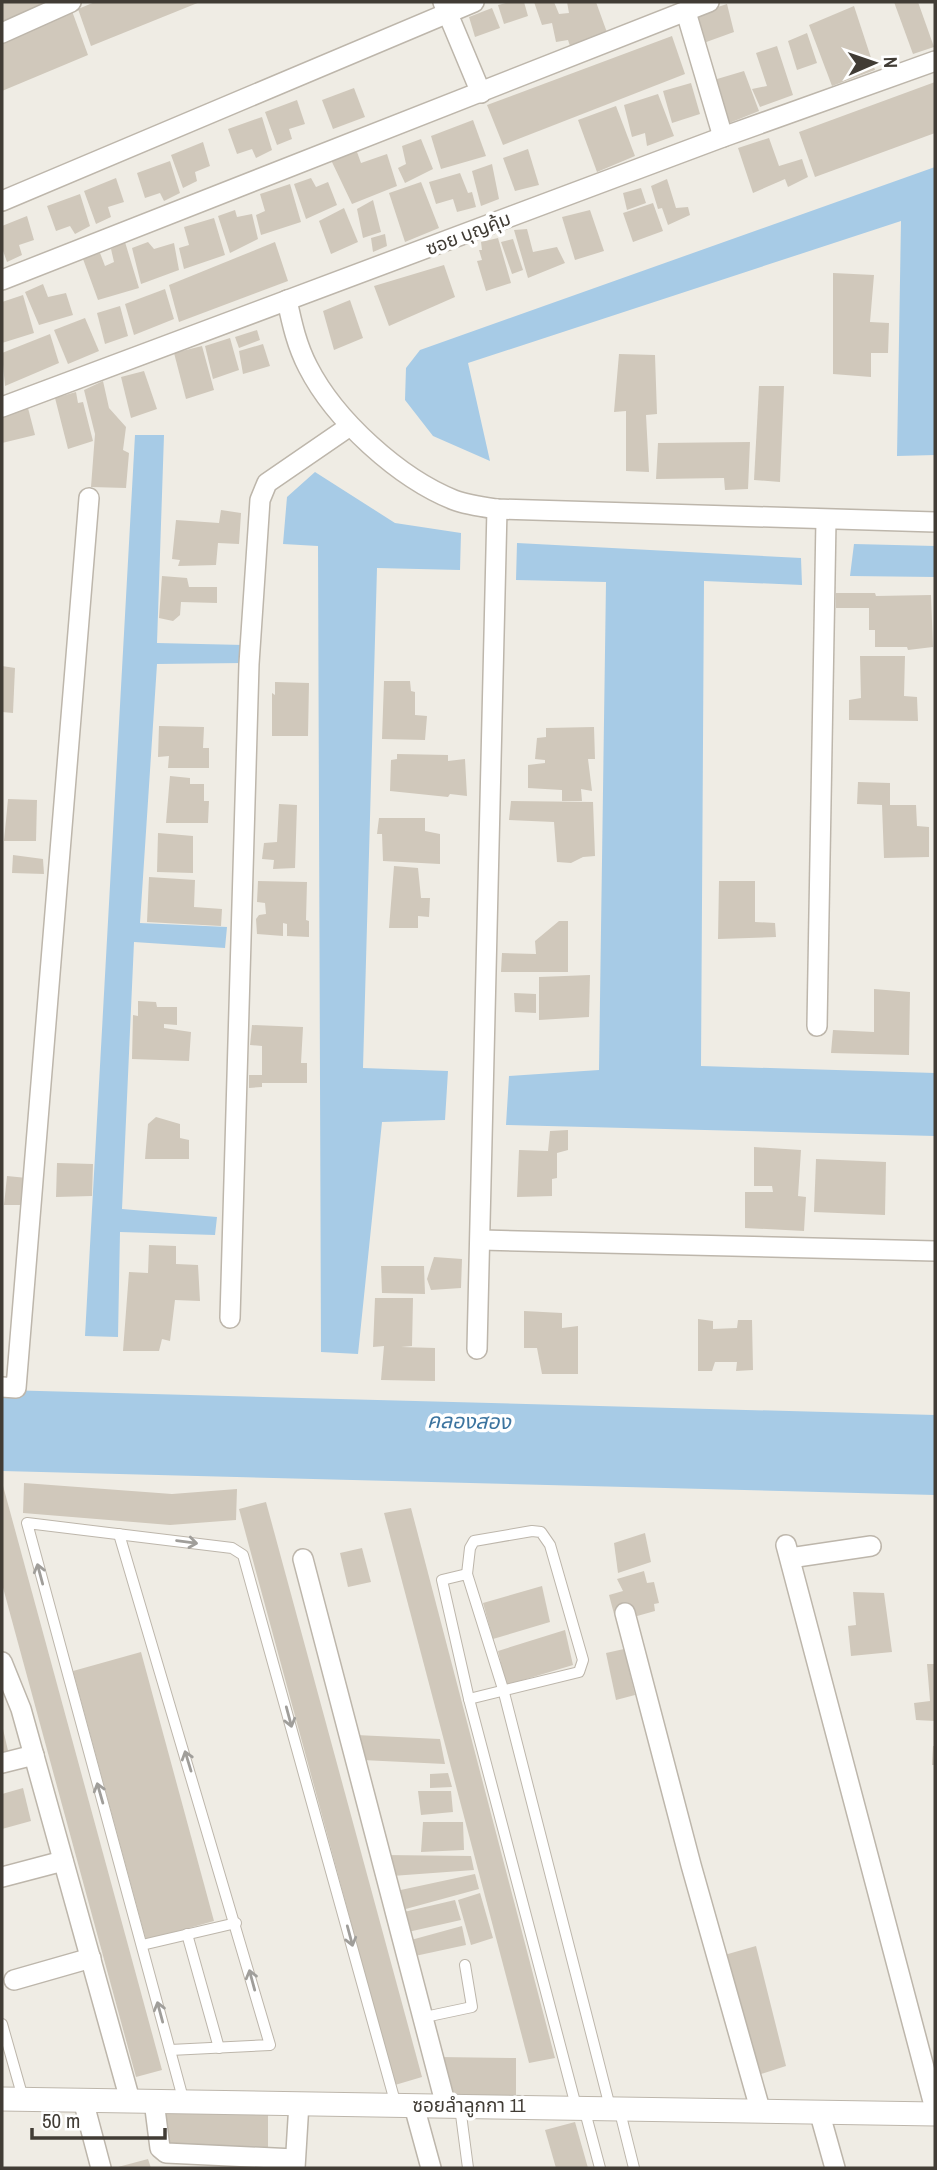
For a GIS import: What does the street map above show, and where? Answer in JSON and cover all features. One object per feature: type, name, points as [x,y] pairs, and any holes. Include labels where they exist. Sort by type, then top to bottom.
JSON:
[{"type":"street","points":[[2,33],[71,2]]},
{"type":"street","points":[[2,201],[445,7],[474,2]]},
{"type":"street","points":[[2,280],[709,2]]},
{"type":"street","points":[[445,7],[481,93]]},
{"type":"street","points":[[686,12],[723,137]]},
{"type":"street","name":"ซอย บุญคุ้ม","points":[[2,407],[723,137],[935,61]]},
{"type":"street","points":[[287,300],[294,334],[309,369],[350,426],[413,478],[457,501],[497,509],[935,522]]},
{"type":"street","points":[[230,1318],[248,664],[260,500],[267,484],[327,439],[350,426]]},
{"type":"street","points":[[2,1387],[16,1388],[89,498]]},
{"type":"street","points":[[477,1349],[482,1240],[497,509]]},
{"type":"street","points":[[817,1026],[826,520]]},
{"type":"street","points":[[482,1240],[935,1251]]},
{"type":"street","points":[[871,1546],[788,1551],[935,2112]]},
{"type":"street","points":[[303,1559],[425,2017],[453,2106]]},
{"type":"street","points":[[625,1613],[691,1865],[760,2109]]},
{"type":"street","points":[[2,1662],[21,1709],[130,2100]]},
{"type":"street","points":[[2,1763],[34,1755]]},
{"type":"street","points":[[2,1877],[63,1861]]},
{"type":"street","points":[[14,1980],[91,1958]]},
{"type":"street","name":"ซอยลำลูกกา 11","points":[[12,2099],[935,2112]]},
{"type":"street","points":[[83,2100],[101,2168]]},
{"type":"street","points":[[155,2101],[160,2148],[166,2153],[295,2164],[299,2103]]},
{"type":"street","points":[[405,2105],[431,2168]]},
{"type":"street","points":[[819,2111],[835,2168]]},
{"type":"lane","points":[[184,2102],[27,1523],[232,1548],[243,1555],[405,2105]]},
{"type":"lane","points":[[468,1699],[503,1689],[579,1672],[583,1660],[575,1622],[550,1545],[541,1532],[532,1531],[474,1541],[470,1548],[467,1574],[503,1689],[614,2108],[634,2168]]},
{"type":"lane","points":[[119,1534],[270,2045],[170,2050]]},
{"type":"lane","points":[[467,1574],[440,1582],[468,1699],[580,2106],[600,2168]]},
{"type":"lane","points":[[142,1945],[236,1923]]},
{"type":"lane","points":[[187,1934],[219,2048]]},
{"type":"lane","points":[[425,2017],[472,2007],[465,1965]]},
{"type":"lane","points":[[2,2024],[12,2099]]},
{"type":"lane","points":[[453,2106],[468,2168]]},
{"type":"water","points":[[935,167],[935,455],[897,456],[901,221],[468,363],[490,461],[433,436],[405,400],[406,368],[420,350]]},
{"type":"water","points":[[135,435],[164,435],[157,643],[244,645],[243,663],[157,664],[140,923],[227,927],[225,948],[134,942],[122,1209],[217,1217],[215,1235],[120,1232],[118,1337],[85,1336]]},
{"type":"water","points":[[315,472],[395,523],[461,533],[460,570],[377,568],[363,1068],[448,1071],[445,1120],[382,1122],[358,1354],[321,1352],[318,546],[283,544],[287,497]]},
{"type":"water","points":[[517,543],[801,558],[802,585],[704,581],[701,1066],[935,1073],[935,1136],[506,1125],[509,1076],[599,1070],[606,582],[516,580]]},
{"type":"water","points":[[854,544],[935,546],[935,577],[850,576]]},
{"type":"water","name":"คลองสอง","points":[[2,1390],[935,1415],[935,1495],[2,1471]]},
{"type":"building","points":[[2,2],[49,2],[2,23]]},
{"type":"building","points":[[95,2],[200,2],[91,46],[78,9]]},
{"type":"building","points":[[524,2],[528,16],[504,24],[498,5]]},
{"type":"building","points":[[534,2],[554,2],[559,14],[569,13],[567,2],[596,2],[609,38],[571,49],[568,40],[556,42],[552,23],[542,25]]},
{"type":"building","points":[[894,2],[918,2],[934,47],[913,54]]},
{"type":"building","points":[[727,4],[734,32],[698,45],[690,16]]},
{"type":"building","points":[[854,6],[875,70],[832,86],[809,25]]},
{"type":"building","points":[[492,8],[500,28],[475,37],[469,17]]},
{"type":"building","points":[[72,11],[88,55],[2,91],[2,44]]},
{"type":"building","points":[[807,33],[817,63],[797,70],[788,41]]},
{"type":"building","points":[[672,36],[685,74],[503,145],[487,105]]},
{"type":"building","points":[[777,46],[793,95],[760,107],[752,89],[767,86],[756,53]]},
{"type":"building","points":[[744,71],[759,111],[722,126],[707,82]]},
{"type":"building","points":[[935,82],[935,133],[815,177],[799,132]]},
{"type":"building","points":[[691,83],[700,114],[672,123],[663,91]]},
{"type":"building","points":[[354,88],[365,117],[333,129],[322,100]]},
{"type":"building","points":[[658,94],[674,136],[647,146],[645,133],[632,137],[624,105]]},
{"type":"building","points":[[297,100],[305,124],[289,129],[292,139],[277,145],[265,112]]},
{"type":"building","points":[[616,106],[635,156],[597,172],[578,120]]},
{"type":"building","points":[[262,117],[272,150],[256,158],[252,149],[237,154],[228,129]]},
{"type":"building","points":[[473,120],[486,156],[441,169],[431,136]]},
{"type":"building","points":[[769,138],[779,166],[802,159],[808,177],[788,187],[785,179],[753,193],[738,148]]},
{"type":"building","points":[[421,139],[433,169],[405,183],[398,168],[406,164],[402,146]]},
{"type":"building","points":[[203,142],[210,166],[195,172],[197,181],[183,188],[171,155]]},
{"type":"building","points":[[528,149],[539,185],[515,191],[503,158]]},
{"type":"building","points":[[357,152],[361,163],[387,154],[397,186],[352,204],[331,160]]},
{"type":"building","points":[[170,161],[180,193],[164,201],[160,193],[145,198],[137,173]]},
{"type":"building","points":[[492,164],[499,199],[481,206],[472,171]]},
{"type":"building","points":[[460,173],[468,193],[472,192],[476,207],[457,212],[453,199],[436,204],[429,182]]},
{"type":"building","points":[[116,178],[124,202],[108,207],[111,217],[96,224],[84,191]]},
{"type":"building","points":[[311,178],[316,187],[328,182],[337,205],[306,219],[294,184]]},
{"type":"building","points":[[667,179],[676,208],[688,207],[690,215],[668,225],[662,208],[658,209],[651,186]]},
{"type":"building","points":[[421,182],[439,228],[405,242],[389,193]]},
{"type":"building","points":[[290,184],[301,222],[261,235],[256,215],[265,211],[260,194]]},
{"type":"building","points":[[641,188],[646,203],[627,210],[623,193]]},
{"type":"building","points":[[80,194],[90,226],[75,234],[70,226],[56,231],[47,206]]},
{"type":"building","points":[[373,200],[381,232],[363,238],[357,209]]},
{"type":"building","points":[[653,203],[663,231],[633,242],[623,213]]},
{"type":"building","points":[[344,208],[358,242],[331,254],[319,221]]},
{"type":"building","points":[[235,210],[237,217],[252,214],[258,239],[230,253],[218,216]]},
{"type":"building","points":[[590,210],[604,251],[575,260],[562,217]]},
{"type":"building","points":[[27,216],[34,240],[19,245],[22,255],[7,262],[2,248],[2,226]]},
{"type":"building","points":[[214,218],[225,255],[184,269],[179,248],[189,245],[184,227]]},
{"type":"building","points":[[527,229],[533,252],[557,247],[565,263],[528,278],[514,230]]},
{"type":"building","points":[[385,234],[387,246],[373,252],[371,238]]},
{"type":"building","points":[[498,238],[511,283],[486,291],[477,261],[482,260],[479,250],[482,250],[481,242]]},
{"type":"building","points":[[513,239],[523,270],[512,274],[501,242]]},
{"type":"building","points":[[125,242],[139,288],[98,300],[83,259],[100,253],[105,266],[114,262],[111,249]]},
{"type":"building","points":[[148,242],[154,249],[174,243],[179,270],[141,284],[132,248]]},
{"type":"building","points":[[275,242],[288,281],[179,322],[169,285]]},
{"type":"building","points":[[444,265],[455,297],[389,326],[374,286]]},
{"type":"building","points":[[833,273],[874,275],[870,322],[889,323],[888,353],[871,353],[871,377],[833,374]]},
{"type":"building","points":[[43,284],[48,297],[66,293],[73,315],[39,325],[25,292]]},
{"type":"building","points":[[165,289],[174,319],[134,335],[125,304]]},
{"type":"building","points":[[23,295],[34,333],[2,343],[2,302]]},
{"type":"building","points":[[350,300],[363,338],[334,350],[323,311]]},
{"type":"building","points":[[120,306],[128,336],[105,344],[97,313]]},
{"type":"building","points":[[85,318],[99,351],[68,364],[54,330]]},
{"type":"building","points":[[257,330],[260,340],[239,348],[235,337]]},
{"type":"building","points":[[50,334],[59,363],[5,386],[2,353]]},
{"type":"building","points":[[230,338],[239,370],[213,379],[205,346]]},
{"type":"building","points":[[263,344],[270,366],[243,374],[239,351]]},
{"type":"building","points":[[202,346],[214,390],[186,399],[174,353]]},
{"type":"building","points":[[619,354],[655,355],[657,414],[646,415],[649,472],[626,471],[626,411],[614,412]]},
{"type":"building","points":[[144,371],[157,409],[131,418],[121,377]]},
{"type":"building","points":[[103,381],[109,408],[126,427],[123,450],[129,453],[126,488],[91,487],[95,434],[84,390]]},
{"type":"building","points":[[759,386],[784,386],[780,482],[754,480]]},
{"type":"building","points":[[76,392],[78,403],[83,402],[93,441],[68,449],[55,398]]},
{"type":"building","points":[[28,408],[35,435],[2,443],[2,416]]},
{"type":"building","points":[[750,442],[748,489],[725,490],[724,478],[656,479],[658,443]]},
{"type":"building","points":[[221,510],[241,513],[239,544],[218,543],[216,565],[178,566],[180,560],[172,559],[176,520],[219,523]]},
{"type":"building","points":[[162,576],[187,578],[189,587],[217,587],[217,603],[181,602],[180,615],[173,621],[159,618]]},
{"type":"building","points":[[836,593],[875,593],[876,596],[931,595],[933,647],[908,650],[907,647],[875,647],[875,630],[869,630],[869,608],[836,608]]},
{"type":"building","points":[[860,656],[905,656],[904,696],[917,697],[918,721],[849,720],[849,700],[861,698]]},
{"type":"building","points":[[2,666],[15,668],[13,713],[2,712]]},
{"type":"building","points":[[384,681],[410,681],[411,691],[415,692],[415,715],[427,716],[425,740],[382,739]]},
{"type":"building","points":[[275,682],[309,683],[308,736],[272,736],[272,693],[275,695]]},
{"type":"building","points":[[159,726],[204,727],[203,748],[209,748],[209,768],[168,768],[169,756],[158,757]]},
{"type":"building","points":[[594,727],[595,759],[588,759],[592,791],[581,789],[582,801],[562,801],[562,790],[528,788],[528,765],[545,763],[545,760],[535,759],[537,738],[546,737],[546,728]]},
{"type":"building","points":[[397,754],[448,755],[448,761],[465,759],[467,796],[450,794],[448,797],[390,791],[391,760],[397,759]]},
{"type":"building","points":[[170,776],[190,778],[190,784],[204,784],[204,801],[209,801],[208,823],[166,823]]},
{"type":"building","points":[[858,782],[890,783],[890,805],[916,805],[917,826],[929,827],[929,857],[884,858],[882,805],[857,804]]},
{"type":"building","points":[[8,799],[37,800],[36,841],[4,841]]},
{"type":"building","points":[[511,801],[593,802],[595,856],[583,857],[571,863],[557,862],[554,822],[509,820]]},
{"type":"building","points":[[279,804],[297,805],[295,868],[273,869],[274,860],[262,859],[264,843],[277,842]]},
{"type":"building","points":[[379,818],[425,818],[425,831],[440,834],[440,864],[383,861],[382,834],[377,834]]},
{"type":"building","points":[[158,833],[193,836],[193,873],[157,872]]},
{"type":"building","points":[[13,855],[43,859],[44,874],[12,873]]},
{"type":"building","points":[[394,866],[418,868],[421,898],[430,898],[429,917],[418,916],[418,928],[389,928]]},
{"type":"building","points":[[149,877],[195,880],[194,907],[222,909],[221,926],[147,922]]},
{"type":"building","points":[[258,881],[307,882],[306,920],[309,921],[309,937],[287,936],[287,924],[283,923],[283,936],[257,934],[256,919],[259,915],[266,914],[265,903],[257,902]]},
{"type":"building","points":[[719,881],[755,881],[755,922],[775,923],[776,937],[718,939]]},
{"type":"building","points":[[559,921],[568,921],[568,972],[501,972],[502,953],[536,954],[535,941]]},
{"type":"building","points":[[590,975],[589,1017],[539,1020],[539,977]]},
{"type":"building","points":[[874,989],[910,992],[909,1055],[831,1053],[833,1030],[874,1032]]},
{"type":"building","points":[[514,993],[536,994],[536,1013],[515,1012]]},
{"type":"building","points":[[138,1001],[156,1002],[157,1007],[177,1007],[177,1025],[164,1024],[164,1028],[191,1032],[189,1061],[132,1059],[133,1015],[138,1016]]},
{"type":"building","points":[[252,1025],[303,1027],[301,1063],[307,1063],[307,1083],[262,1083],[262,1087],[249,1088],[249,1075],[262,1075],[262,1046],[250,1045]]},
{"type":"building","points":[[156,1117],[180,1124],[180,1138],[189,1140],[189,1159],[145,1159],[148,1124]]},
{"type":"building","points":[[568,1130],[568,1150],[557,1153],[557,1178],[552,1179],[552,1196],[517,1197],[519,1150],[548,1151],[550,1131]]},
{"type":"building","points":[[754,1147],[801,1150],[798,1196],[806,1197],[804,1231],[745,1228],[745,1192],[773,1192],[772,1186],[754,1186]]},
{"type":"building","points":[[816,1159],[886,1162],[885,1215],[814,1212]]},
{"type":"building","points":[[57,1163],[93,1164],[92,1196],[56,1197]]},
{"type":"building","points":[[7,1176],[27,1178],[26,1205],[4,1205]]},
{"type":"building","points":[[149,1245],[176,1246],[176,1264],[198,1265],[200,1301],[175,1300],[170,1341],[162,1339],[159,1351],[123,1351],[129,1272],[148,1273]]},
{"type":"building","points":[[434,1257],[462,1259],[461,1288],[431,1290],[427,1279]]},
{"type":"building","points":[[381,1266],[424,1266],[425,1294],[382,1293]]},
{"type":"building","points":[[375,1298],[413,1298],[412,1346],[401,1347],[435,1348],[435,1381],[381,1380],[384,1346],[373,1347]]},
{"type":"building","points":[[524,1311],[562,1313],[562,1328],[578,1326],[578,1374],[542,1374],[537,1348],[524,1348]]},
{"type":"building","points":[[698,1319],[713,1321],[713,1329],[737,1328],[738,1320],[752,1320],[753,1370],[736,1371],[737,1362],[715,1362],[712,1371],[698,1371]]},
{"type":"building","points":[[2,1482],[162,2070],[136,2077],[2,1584]]},
{"type":"building","points":[[24,1483],[172,1494],[237,1489],[236,1520],[170,1525],[23,1513]]},
{"type":"building","points":[[266,1502],[422,2077],[395,2085],[239,1509]]},
{"type":"building","points":[[411,1508],[555,2058],[529,2063],[384,1513]]},
{"type":"building","points":[[645,1533],[651,1562],[618,1573],[614,1543]]},
{"type":"building","points":[[362,1548],[371,1582],[348,1587],[340,1553]]},
{"type":"building","points":[[644,1571],[647,1583],[654,1582],[659,1603],[654,1604],[655,1611],[630,1618],[628,1610],[614,1614],[609,1595],[623,1591],[617,1579]]},
{"type":"building","points":[[542,1586],[550,1622],[493,1639],[483,1603]]},
{"type":"building","points":[[853,1592],[884,1593],[892,1652],[851,1656],[848,1626],[856,1625]]},
{"type":"building","points":[[565,1630],[573,1665],[506,1685],[498,1651]]},
{"type":"building","points":[[624,1649],[635,1695],[616,1700],[606,1653]]},
{"type":"building","points":[[141,1652],[214,1921],[146,1940],[73,1671]]},
{"type":"building","points":[[927,1664],[935,1664],[935,1721],[916,1720],[914,1703],[930,1701]]},
{"type":"building","points":[[2,1730],[9,1755],[2,1757]]},
{"type":"building","points":[[356,1735],[440,1739],[445,1764],[362,1760]]},
{"type":"building","points":[[935,1746],[935,1765],[932,1765]]},
{"type":"building","points":[[448,1773],[452,1787],[430,1788],[430,1774]]},
{"type":"building","points":[[23,1788],[31,1821],[2,1829],[2,1794]]},
{"type":"building","points":[[418,1791],[451,1791],[453,1812],[421,1815]]},
{"type":"building","points":[[423,1822],[463,1822],[464,1850],[421,1852]]},
{"type":"building","points":[[385,1855],[471,1856],[474,1870],[392,1876]]},
{"type":"building","points":[[475,1874],[479,1889],[402,1910],[396,1891]]},
{"type":"building","points":[[480,1893],[493,1938],[471,1945],[458,1900]]},
{"type":"building","points":[[455,1900],[461,1920],[408,1932],[404,1912]]},
{"type":"building","points":[[462,1926],[466,1945],[415,1956],[411,1940]]},
{"type":"building","points":[[756,1946],[786,2066],[758,2075],[721,1956]]},
{"type":"building","points":[[439,2057],[516,2058],[516,2098],[449,2097]]},
{"type":"building","points":[[160,2110],[268,2113],[268,2147],[165,2145]]},
{"type":"building","points":[[575,2122],[588,2168],[556,2168],[545,2130]]},
{"type":"building","points":[[148,2159],[151,2168],[118,2168],[118,2167]]}]
